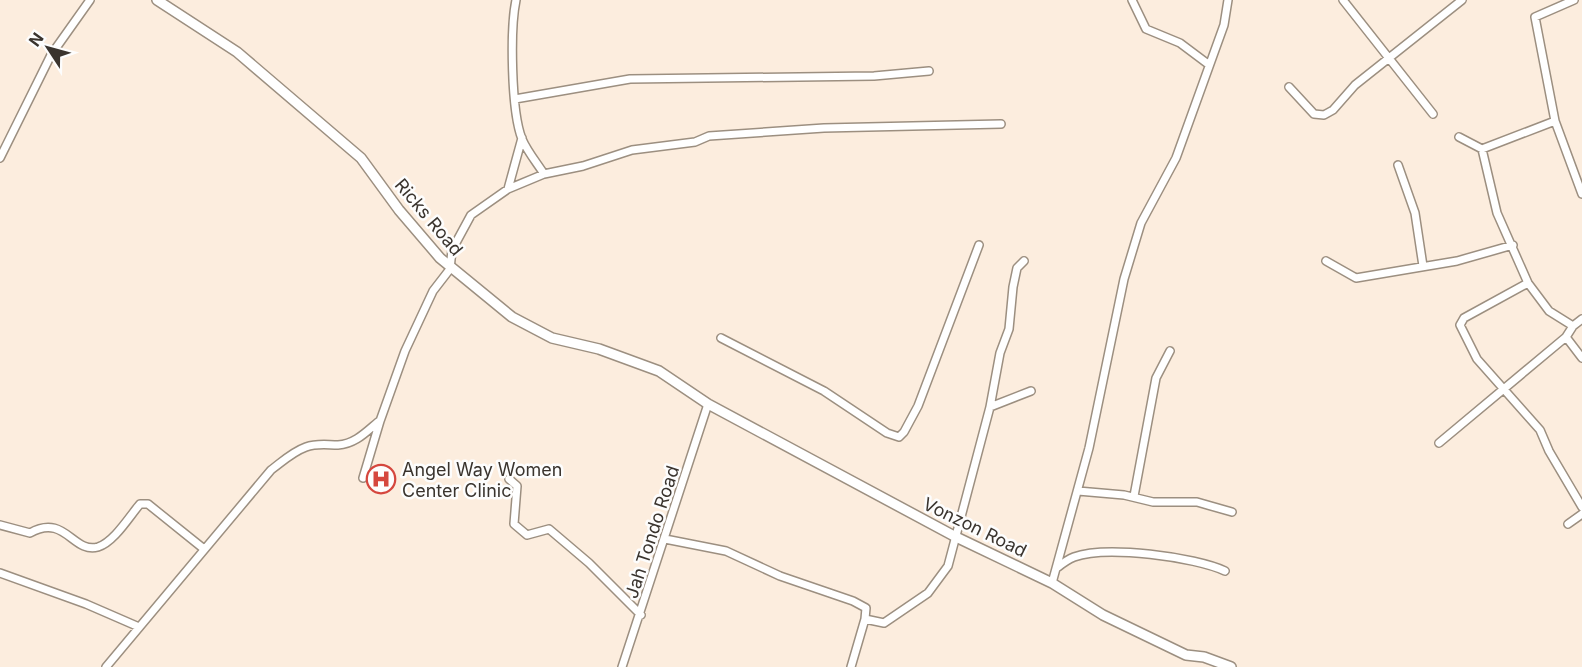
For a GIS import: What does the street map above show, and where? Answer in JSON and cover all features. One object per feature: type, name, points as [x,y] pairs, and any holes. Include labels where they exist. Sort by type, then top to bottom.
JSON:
[{"type":"street","points":[[0,158],[51,55],[90,0]]},
{"type":"street","name":"Ricks Road","points":[[157,0],[237,52],[361,158],[399,210],[450,269],[512,317],[552,338],[599,349],[659,371],[708,404]]},
{"type":"street","points":[[516,0],[511,39],[515,99],[522,138],[544,174]]},
{"type":"street","points":[[1132,0],[1146,29],[1180,43],[1208,64]]},
{"type":"street","points":[[1052,583],[1078,492],[1124,279],[1141,223],[1176,158],[1224,24],[1228,0]]},
{"type":"street","points":[[1343,0],[1388,60],[1433,114]]},
{"type":"street","points":[[1289,87],[1314,114],[1324,115],[1333,110],[1355,85],[1462,0]]},
{"type":"street","points":[[1575,0],[1535,17],[1555,121],[1582,194]]},
{"type":"street","points":[[515,99],[630,79],[874,76],[929,71]]},
{"type":"street","points":[[1482,149],[1555,121]]},
{"type":"street","points":[[363,478],[405,351],[437,286],[450,269],[452,250],[471,215],[508,189],[544,174],[583,166],[632,150],[695,142],[709,136],[938,124],[1001,124]]},
{"type":"street","points":[[1460,137],[1482,149],[1497,213],[1528,283],[1549,312],[1573,326]]},
{"type":"street","points":[[508,189],[522,138]]},
{"type":"street","points":[[1398,165],[1415,213],[1423,266]]},
{"type":"street","points":[[721,338],[824,391],[887,433],[899,436],[904,432],[918,406],[979,245]]},
{"type":"street","points":[[1326,261],[1356,278],[1457,261],[1513,245]]},
{"type":"street","points":[[866,619],[884,622],[928,593],[948,566],[990,407],[1000,353],[1009,328],[1017,268],[1024,261]]},
{"type":"street","points":[[1528,283],[1464,318],[1460,325],[1477,359],[1540,430],[1549,452],[1582,507]]},
{"type":"street","points":[[1439,443],[1566,337],[1573,326],[1582,319]]},
{"type":"street","points":[[1566,337],[1582,358]]},
{"type":"street","points":[[1134,496],[1156,378],[1170,351]]},
{"type":"street","points":[[990,407],[1031,391]]},
{"type":"street","name":"Vonzon Road","points":[[708,404],[956,537],[1052,583],[1103,615],[1186,655],[1204,657],[1231,667]]},
{"type":"street","name":"Jah Tondo Road","points":[[623,667],[708,404]]},
{"type":"street","points":[[106,667],[271,470],[291,454],[306,447],[323,444],[339,445],[357,440],[380,421]]},
{"type":"street","points":[[509,479],[517,486],[514,524],[527,535],[549,529],[589,563],[641,615]]},
{"type":"street","points":[[1078,492],[1134,496],[1153,502],[1197,502],[1232,512]]},
{"type":"street","points":[[0,525],[30,533],[41,527],[58,528],[85,546],[96,548],[108,541],[141,504],[148,504],[204,549]]},
{"type":"street","points":[[1568,524],[1582,514]]},
{"type":"street","points":[[665,539],[726,551],[780,576],[853,601],[866,609],[866,619],[850,667]]},
{"type":"street","points":[[1058,567],[1074,556],[1133,552],[1199,561],[1225,571]]},
{"type":"street","points":[[0,573],[86,604],[139,627]]},
{"type":"place","name":"Angel Way Women Center Clinic","points":[[381,479]]}]
